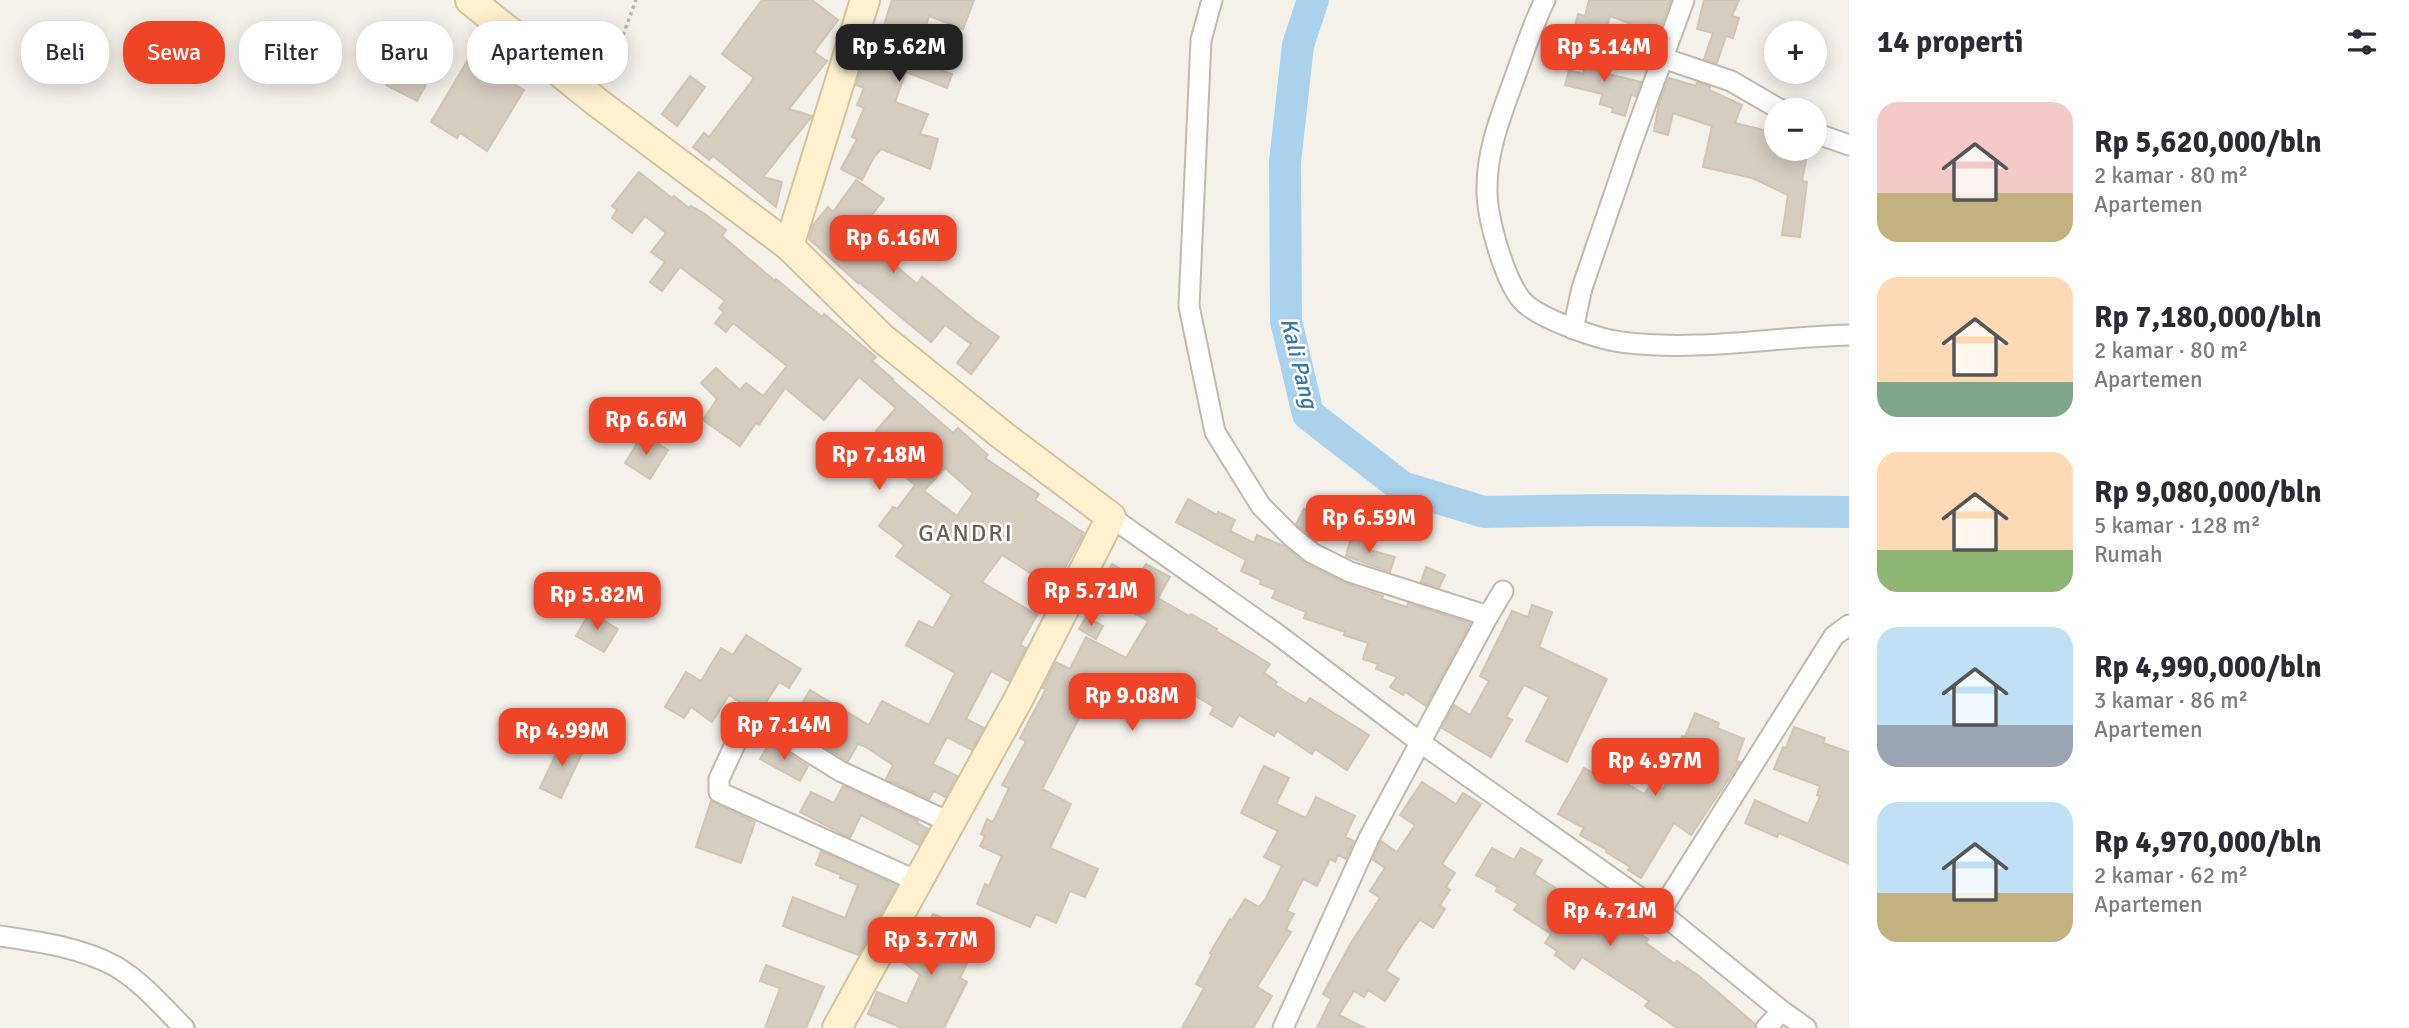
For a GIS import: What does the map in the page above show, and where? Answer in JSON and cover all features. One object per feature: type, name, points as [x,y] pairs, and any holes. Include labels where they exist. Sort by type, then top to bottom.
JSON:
[{"type":"street","points":[[470,0],[598,103],[789,246],[882,338],[1002,435],[1421,743],[1660,912],[1806,1028]]},
{"type":"street","points":[[789,246],[866,0]]},
{"type":"street","points":[[1212,0],[1201,40],[1189,306],[1215,432],[1261,506],[1312,553],[1350,572],[1488,616]]},
{"type":"street","points":[[1545,0],[1495,131],[1487,187],[1492,228],[1520,300],[1541,314],[1573,329],[1617,341],[1658,346],[1849,335]]},
{"type":"street","points":[[1573,329],[1582,288],[1684,0]]},
{"type":"street","points":[[1663,58],[1731,81],[1764,100]]},
{"type":"street","points":[[1827,137],[1849,145]]},
{"type":"street","points":[[837,1028],[1018,700],[1111,517]]},
{"type":"street","points":[[1283,1028],[1369,838],[1503,591]]},
{"type":"street","points":[[1660,912],[1834,636],[1849,625]]},
{"type":"street","points":[[917,881],[719,792],[719,779],[744,725],[751,720],[768,726],[840,771],[949,822]]},
{"type":"street","points":[[0,936],[71,948],[117,968],[152,996],[184,1028]]},
{"type":"street","points":[[1766,1028],[1782,1011]]},
{"type":"path","points":[[598,103],[636,0]]},
{"type":"building","points":[[762,0],[812,0],[838,20],[814,52],[827,61],[789,109],[812,116],[763,177],[782,182],[776,207],[713,156],[709,160],[693,147],[704,133],[709,137],[754,78],[722,54]]},
{"type":"building","points":[[892,0],[974,0],[963,29],[929,16],[919,48],[936,55],[931,66],[952,74],[947,88],[906,72],[895,102],[928,114],[920,134],[938,139],[930,169],[881,149],[862,180],[841,169],[857,139],[852,137],[864,108],[857,105],[864,88],[856,85],[875,32],[881,34]]},
{"type":"building","points":[[1589,0],[1671,0],[1658,34],[1610,16],[1604,39],[1574,30],[1578,14],[1585,16]]},
{"type":"building","points":[[1704,0],[1739,0],[1732,16],[1739,18],[1733,38],[1726,36],[1717,63],[1704,59],[1713,33],[1697,29]]},
{"type":"building","points":[[1590,49],[1605,53],[1604,73],[1641,82],[1636,96],[1631,95],[1625,116],[1600,104],[1602,94],[1565,85],[1569,70],[1583,74]]},
{"type":"building","points":[[467,61],[467,84],[514,84],[524,90],[487,151],[460,133],[457,138],[431,122]]},
{"type":"building","points":[[690,76],[705,87],[677,126],[662,114]]},
{"type":"building","points":[[1669,78],[1710,87],[1709,90],[1742,105],[1735,123],[1764,130],[1764,161],[1806,161],[1802,181],[1807,182],[1800,237],[1782,235],[1788,195],[1752,178],[1703,167],[1712,126],[1673,113],[1668,135],[1654,131],[1659,103]]},
{"type":"building","points":[[387,84],[426,84],[417,101]]},
{"type":"building","points":[[639,172],[672,198],[674,196],[689,208],[691,206],[702,212],[726,230],[722,236],[775,281],[776,279],[822,317],[824,314],[876,357],[872,361],[953,433],[958,428],[988,455],[985,458],[1039,494],[1035,500],[1084,533],[1054,588],[1002,555],[982,582],[1037,615],[1020,645],[1026,648],[1009,681],[991,671],[966,719],[984,728],[972,750],[947,737],[933,764],[957,776],[945,797],[934,791],[929,799],[886,779],[893,765],[866,747],[858,744],[848,761],[789,725],[810,690],[869,725],[882,701],[929,725],[955,673],[906,645],[919,621],[933,628],[952,595],[896,556],[904,545],[879,526],[893,507],[897,509],[915,485],[890,464],[901,452],[876,431],[896,408],[859,377],[824,420],[785,388],[759,425],[756,423],[740,446],[703,420],[717,399],[701,383],[716,368],[740,390],[746,383],[763,396],[787,366],[733,323],[726,332],[715,323],[724,312],[719,308],[725,301],[680,267],[662,291],[650,282],[665,262],[651,252],[666,233],[645,216],[632,233],[612,218],[617,210],[612,206]],"holes":[[[945,468],[973,493],[957,516],[924,491]]]},
{"type":"building","points":[[856,180],[884,199],[872,215],[880,221],[865,239],[917,284],[922,277],[999,337],[971,374],[957,363],[971,344],[945,325],[931,342],[809,239],[813,225],[828,207],[833,212]]},
{"type":"building","points":[[643,434],[668,450],[650,479],[625,463]]},
{"type":"building","points":[[1188,499],[1217,515],[1218,512],[1235,520],[1230,531],[1254,543],[1257,535],[1284,546],[1306,564],[1345,583],[1383,596],[1382,599],[1407,607],[1408,603],[1470,623],[1426,706],[1405,692],[1403,695],[1390,687],[1397,677],[1376,669],[1378,664],[1363,659],[1368,643],[1304,618],[1306,612],[1272,598],[1276,590],[1260,584],[1261,580],[1241,571],[1246,560],[1176,522]]},
{"type":"building","points":[[1304,509],[1328,522],[1317,541],[1296,524]]},
{"type":"building","points":[[1351,537],[1368,541],[1366,549],[1395,557],[1390,572],[1346,556]]},
{"type":"building","points":[[1112,564],[1137,578],[1146,564],[1170,577],[1158,598],[1217,629],[1216,631],[1270,664],[1264,673],[1277,682],[1275,685],[1306,704],[1310,698],[1369,735],[1347,770],[1315,749],[1312,754],[1277,731],[1274,736],[1239,715],[1232,727],[1210,714],[1214,707],[1182,688],[1166,714],[1112,681],[1097,713],[1085,707],[1042,789],[1071,804],[1050,848],[1098,869],[1085,897],[1070,891],[1056,923],[1036,914],[1030,927],[977,904],[985,884],[989,886],[1002,856],[980,846],[985,836],[981,834],[987,819],[992,822],[995,818],[1009,788],[1002,785],[1026,741],[1020,738],[1046,689],[1043,688],[1056,662],[1070,669],[1086,637],[1126,658],[1148,621],[1096,592]]},
{"type":"building","points":[[1426,567],[1445,575],[1439,588],[1421,582]]},
{"type":"building","points":[[1532,605],[1552,612],[1539,647],[1607,679],[1567,762],[1526,741],[1549,697],[1524,685],[1506,717],[1512,720],[1491,757],[1442,728],[1454,705],[1470,715],[1489,681],[1480,676],[1512,611],[1528,617]]},
{"type":"building","points":[[590,612],[618,629],[604,652],[576,636]]},
{"type":"building","points":[[1086,617],[1103,626],[1096,639],[1079,629]]},
{"type":"building","points":[[746,635],[801,669],[789,688],[779,682],[761,710],[749,708],[729,695],[712,722],[691,707],[684,718],[665,707],[686,672],[701,681],[721,648],[733,655]]},
{"type":"building","points":[[1695,713],[1719,723],[1717,728],[1744,739],[1736,761],[1740,762],[1691,835],[1674,823],[1641,878],[1628,870],[1630,867],[1606,852],[1607,850],[1580,835],[1584,828],[1558,814],[1584,768],[1610,782],[1614,776],[1644,794],[1653,782],[1663,789],[1681,757],[1674,754]]},
{"type":"building","points":[[1794,727],[1825,738],[1823,743],[1849,752],[1849,864],[1779,833],[1777,837],[1745,823],[1755,800],[1808,824],[1820,796],[1817,795],[1820,786],[1774,769]]},
{"type":"building","points":[[564,737],[585,747],[561,798],[540,788]]},
{"type":"building","points":[[770,742],[808,766],[800,781],[760,759]]},
{"type":"building","points":[[1264,766],[1289,778],[1276,804],[1306,818],[1316,797],[1355,816],[1345,837],[1354,841],[1346,859],[1338,855],[1335,862],[1330,859],[1317,886],[1303,879],[1287,911],[1294,914],[1286,929],[1291,932],[1257,987],[1272,996],[1253,1028],[1182,1028],[1204,988],[1196,984],[1230,919],[1232,920],[1245,899],[1259,907],[1282,866],[1264,857],[1278,831],[1241,813]]},
{"type":"building","points":[[1422,782],[1456,804],[1463,793],[1481,804],[1442,864],[1455,873],[1446,887],[1450,890],[1440,905],[1445,909],[1433,928],[1420,920],[1402,945],[1386,971],[1399,979],[1385,1001],[1368,990],[1364,997],[1354,991],[1339,1015],[1365,1028],[1317,1028],[1331,999],[1323,994],[1380,898],[1370,891],[1385,868],[1373,860],[1381,841],[1397,852],[1415,825],[1400,815]]},
{"type":"building","points":[[843,786],[918,821],[917,823],[928,829],[919,845],[861,815],[850,838],[800,812],[811,792],[834,803]]},
{"type":"building","points":[[711,801],[755,822],[741,863],[696,847]]},
{"type":"building","points":[[1492,848],[1514,860],[1521,848],[1542,860],[1534,874],[1587,906],[1582,913],[1604,928],[1609,920],[1623,930],[1627,925],[1648,939],[1646,943],[1675,964],[1677,961],[1699,976],[1755,1024],[1754,1028],[1677,1028],[1645,1006],[1649,1001],[1582,957],[1574,969],[1555,955],[1557,951],[1545,943],[1551,934],[1514,910],[1518,904],[1496,891],[1498,887],[1476,875]]},
{"type":"building","points":[[821,851],[897,885],[858,955],[783,926],[793,897],[845,918],[858,885],[816,865]]},
{"type":"building","points":[[933,914],[959,925],[961,921],[977,928],[965,955],[970,957],[960,978],[967,982],[944,1028],[902,1028],[868,1014],[877,992],[907,1004],[920,975],[895,956],[903,944],[914,952]]},
{"type":"building","points":[[766,965],[824,987],[806,1028],[765,1028],[780,988],[760,981]]},
{"type":"waterway","name":"Kali Pang","points":[[1313,0],[1298,45],[1285,162],[1286,321],[1308,414],[1402,487],[1484,512],[1849,512]]},
{"type":"district","name":"GANDRI","points":[[966,533]]}]
